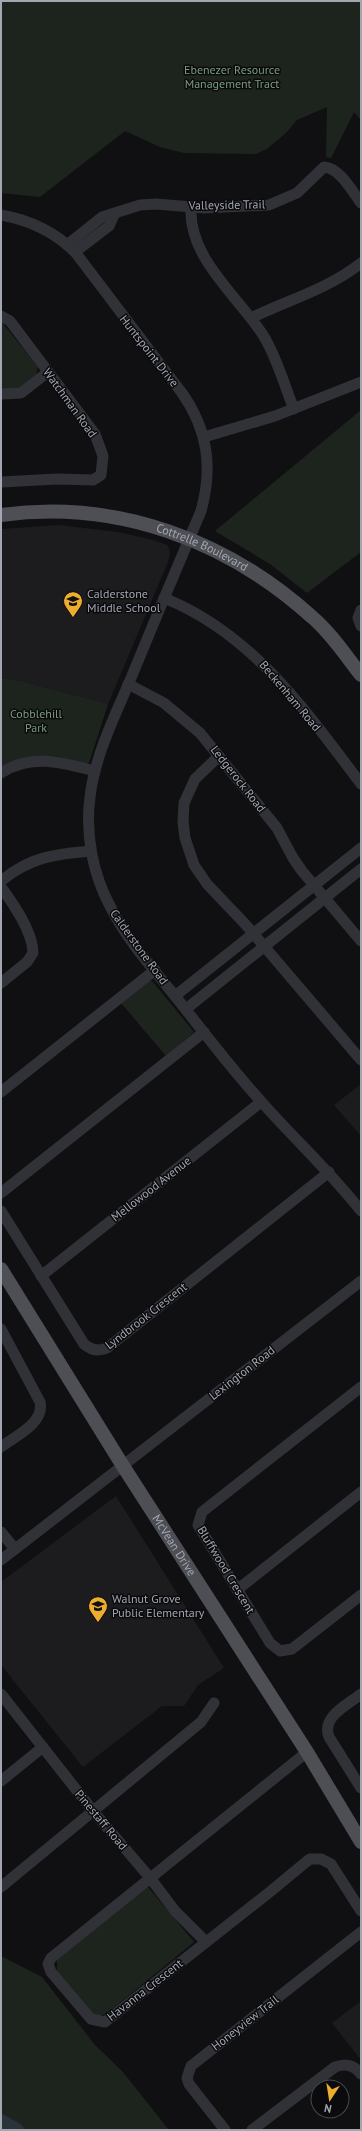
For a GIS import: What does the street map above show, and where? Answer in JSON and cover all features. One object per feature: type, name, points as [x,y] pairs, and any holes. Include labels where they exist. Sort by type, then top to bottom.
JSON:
[{"type":"main road","name":"Cottrelle Boulevard","points":[[1,514],[52,511],[101,514],[150,524],[189,538],[240,563],[282,592],[313,617],[361,675]]},
{"type":"main road","name":"McVean Drive","points":[[1,1269],[123,1466],[307,1752],[361,1842]]},
{"type":"street","name":"Valleyside Trail","points":[[71,248],[109,226],[114,215],[140,205],[156,204],[191,207],[269,205],[297,193],[324,167],[334,169],[361,203]]},
{"type":"street","points":[[191,207],[192,226],[205,258],[251,318],[273,353],[294,409]]},
{"type":"street","name":"Huntspoint Drive","points":[[1,215],[33,224],[71,248],[182,393],[192,409],[204,437],[207,471],[206,489],[201,512],[189,538]]},
{"type":"street","points":[[251,318],[325,286],[349,273],[361,263]]},
{"type":"street","name":"Watchman Road","points":[[1,316],[10,321],[95,434],[103,456],[101,475],[93,480],[57,479],[1,482]]},
{"type":"street","points":[[1,394],[21,393],[48,372]]},
{"type":"street","points":[[204,437],[249,425],[361,382]]},
{"type":"street","name":"Calderstone Road","points":[[189,538],[128,684],[95,771],[89,810],[91,851],[101,885],[110,908],[124,930],[175,996],[261,1102],[329,1172],[361,1211]]},
{"type":"street","name":"Beckenham Road","points":[[164,598],[205,618],[224,630],[250,651],[281,682],[361,784]]},
{"type":"street","points":[[361,610],[358,618],[361,626]]},
{"type":"street","name":"Ledgerock Road","points":[[128,684],[151,695],[178,712],[200,733],[277,828],[293,858],[324,899],[361,942]]},
{"type":"street","points":[[219,756],[198,775],[187,793],[183,815],[185,838],[190,856],[199,874],[264,946],[361,1060]]},
{"type":"street","points":[[1,773],[14,766],[40,761],[57,762],[95,771]]},
{"type":"street","points":[[175,996],[361,848]]},
{"type":"street","points":[[1,881],[21,866],[48,856],[91,851]]},
{"type":"street","points":[[186,1009],[361,869]]},
{"type":"street","points":[[1,888],[15,907],[32,943],[33,953],[27,962],[1,983]]},
{"type":"street","points":[[1,1092],[155,970]]},
{"type":"street","points":[[1,1193],[204,1032]]},
{"type":"street","name":"Mellowood Avenue","points":[[41,1276],[261,1102]]},
{"type":"street","name":"Lyndbrook Crescent","points":[[1,1211],[84,1344],[91,1349],[101,1350],[107,1348],[329,1172]]},
{"type":"street","name":"Lexington Road","points":[[1,1560],[361,1281]]},
{"type":"street","points":[[1,1329],[37,1396],[42,1410],[39,1419],[1,1447]]},
{"type":"street","name":"Bluffwood Crescent","points":[[361,1387],[200,1515],[198,1521],[199,1530],[270,1643],[277,1649],[286,1651],[292,1649],[361,1595]]},
{"type":"street","points":[[238,1590],[361,1492]]},
{"type":"street","points":[[1,1532],[15,1549]]},
{"type":"street","name":"Pinestaff Road","points":[[1,1694],[93,1811],[151,1879],[175,1911],[206,1942]]},
{"type":"street","points":[[361,1694],[333,1715],[328,1720],[327,1726],[329,1737],[361,1788]]},
{"type":"street","points":[[1,1887],[201,1722],[214,1703]]},
{"type":"street","points":[[1,1781],[43,1747]]},
{"type":"street","points":[[151,1879],[307,1752]]},
{"type":"street","points":[[206,1942],[306,1862],[316,1858],[331,1864],[361,1911]]},
{"type":"street","name":"Havanna Crescent","points":[[151,1879],[51,1958],[48,1964],[51,1972],[91,2019],[104,2022],[206,1942]]},
{"type":"street","name":"Honeyview Trail","points":[[225,2130],[189,2084],[188,2072],[191,2066],[361,1932]]},
{"type":"street","points":[[252,2130],[335,2067],[347,2065],[353,2066],[361,2074]]},
{"type":"shaded area","name":"Calderstone Middle School","points":[[58,525],[118,532],[153,540],[167,545],[169,549],[170,554],[168,562],[108,704],[21,681],[1,678],[1,529]]},
{"type":"shaded area","points":[[361,1084],[361,1136],[334,1105]]},
{"type":"shaded area","name":"Walnut Grove Public Elementary","points":[[116,1496],[224,1668],[198,1685],[184,1706],[162,1706],[83,1767],[1,1665],[1,1582]]},
{"type":"shaded area","points":[[361,2001],[361,2060],[332,2023]]},
{"type":"green space","name":"Ebenezer Resource Management Tract","points":[[1,1],[361,1],[361,120],[354,112],[331,158],[326,157],[327,107],[297,120],[286,133],[267,149],[256,154],[184,153],[160,147],[125,131],[40,197],[1,193]]},
{"type":"green space","points":[[1,321],[38,367],[36,376],[20,389],[1,389]]},
{"type":"green space","points":[[361,410],[361,552],[307,593],[270,564],[215,531]]},
{"type":"green space","name":"Cobblehill Park","points":[[1,678],[21,681],[108,704],[89,763],[1,767]]},
{"type":"green space","points":[[149,981],[152,981],[194,1032],[166,1056],[121,1003]]},
{"type":"green space","points":[[147,1886],[194,1942],[106,2014],[99,2016],[93,2015],[57,1971],[57,1960]]},
{"type":"green space","points":[[1,1956],[42,1977],[95,2045],[122,2071],[169,2130],[1,2130]]},
{"type":"waterway","points":[[1,2121],[17,2130]]},
{"type":"place","name":"Calderstone Middle School","points":[[73,618]]},
{"type":"place","name":"Walnut Grove Public Elementary","points":[[98,1623]]}]
